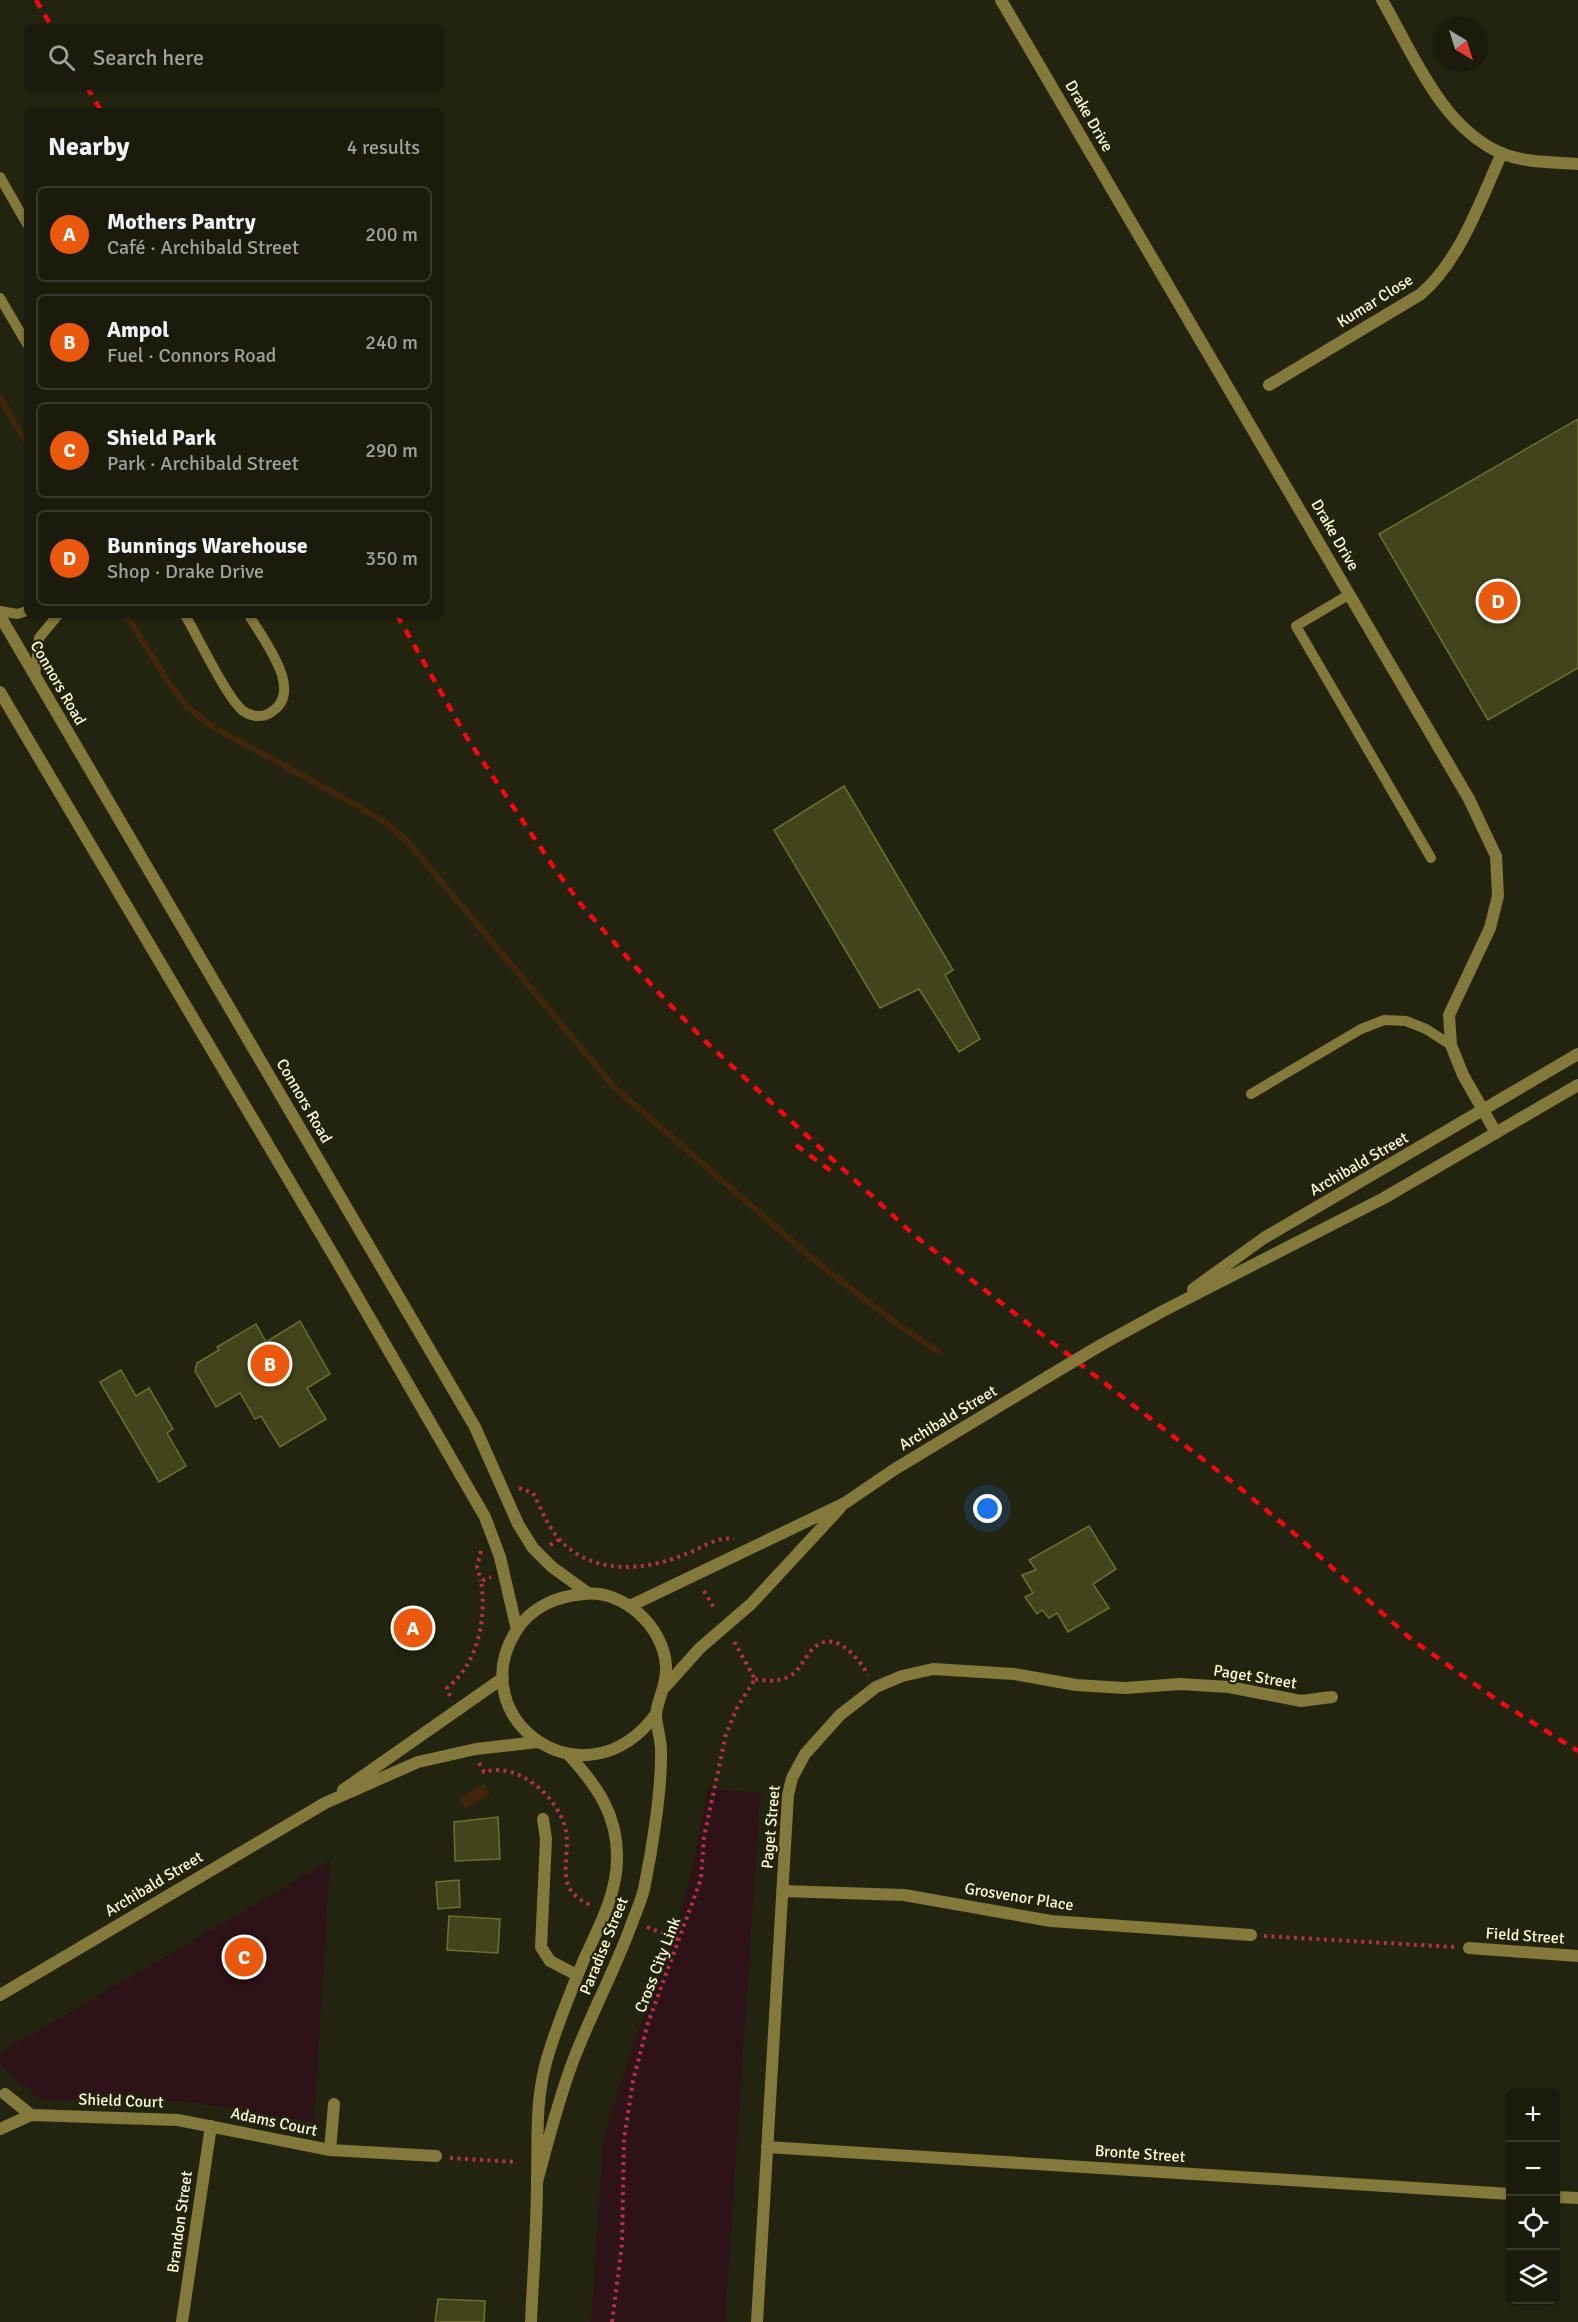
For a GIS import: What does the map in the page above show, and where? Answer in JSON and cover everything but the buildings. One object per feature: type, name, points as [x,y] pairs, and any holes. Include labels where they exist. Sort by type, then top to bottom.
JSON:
[{"type":"street","name":"Drake Drive","points":[[1001,0],[1469,799],[1496,856],[1498,896],[1490,928],[1449,1015],[1451,1045],[1463,1075],[1496,1133]]},
{"type":"street","points":[[1382,0],[1444,106],[1478,140],[1502,153],[1532,160],[1578,164]]},
{"type":"street","name":"Kumar Close","points":[[1269,385],[1421,294],[1436,281],[1450,262],[1502,153]]},
{"type":"street","name":"Connors Road","points":[[0,616],[441,1366],[475,1427],[501,1481],[518,1524],[533,1548],[552,1567],[588,1593]]},
{"type":"street","points":[[0,692],[343,1270],[485,1517],[500,1557],[517,1630]]},
{"type":"street","name":"Archibald Street","points":[[1163,1311],[1264,1238],[1578,1054]]},
{"type":"street","name":"Archibald Street","points":[[630,1606],[845,1503],[895,1469],[1101,1345],[1163,1311],[1357,1213],[1578,1085]]},
{"type":"street","name":"Archibald Street","points":[[665,1687],[700,1648],[751,1604],[845,1503]]},
{"type":"street","points":[[588,1593],[609,1597],[630,1606],[647,1622],[659,1641],[666,1664],[665,1687],[656,1714],[643,1732],[625,1745],[604,1754],[569,1755],[537,1742],[515,1717],[507,1703],[503,1678],[506,1653],[517,1630],[536,1609],[560,1597],[588,1593]]},
{"type":"street","name":"Paget Street","points":[[757,2322],[788,1795],[792,1778],[820,1735],[861,1697],[876,1687],[902,1676],[933,1670],[1014,1674],[1076,1685],[1125,1688],[1180,1684],[1229,1687],[1301,1701],[1332,1697]]},
{"type":"street","name":"Archibald Street","points":[[0,1995],[325,1803],[503,1678]]},
{"type":"street","name":"Paradise Street","points":[[537,2182],[573,2060],[622,1953],[644,1892],[661,1749],[656,1714]]},
{"type":"street","name":"Archibald Street","points":[[325,1803],[418,1762],[476,1749],[537,1742]]},
{"type":"street","name":"Paradise Street","points":[[531,2322],[537,2182],[536,2129],[546,2062],[605,1911],[617,1861],[616,1837],[608,1808],[595,1785],[569,1755]]},
{"type":"street","name":"Paradise Street","points":[[543,1819],[546,1839],[541,1947],[550,1961],[578,1976]]},
{"type":"street","name":"Grosvenor Place","points":[[782,1891],[904,1895],[1051,1921],[1251,1935]]},
{"type":"street","name":"Field Street","points":[[1469,1948],[1578,1956]]},
{"type":"street","points":[[5,2094],[31,2115]]},
{"type":"street","name":"Adams Court","points":[[330,2150],[334,2104]]},
{"type":"street","name":"Shield Court","points":[[0,2129],[31,2115],[178,2120],[211,2126]]},
{"type":"street","name":"Adams Court","points":[[211,2126],[330,2150],[436,2156]]},
{"type":"street","name":"Brandon Street","points":[[182,2322],[211,2126]]},
{"type":"street","name":"Bronte Street","points":[[767,2147],[1506,2194]]},
{"type":"street","points":[[1560,2197],[1578,2198]]},
{"type":"lane","points":[[0,177],[24,219]]},
{"type":"lane","points":[[0,298],[24,339]]},
{"type":"lane","points":[[1350,594],[1296,626],[1431,858]]},
{"type":"lane","points":[[0,611],[17,614],[24,612]]},
{"type":"lane","points":[[35,676],[39,638],[56,618]]},
{"type":"lane","points":[[187,618],[232,698],[243,711],[255,717],[268,714],[279,705],[286,693],[286,680],[251,618]]},
{"type":"lane","points":[[1251,1094],[1361,1029],[1384,1020],[1406,1021],[1426,1029],[1451,1045]]},
{"type":"path","points":[[501,1481],[533,1493],[559,1538],[590,1562],[614,1568],[648,1564],[684,1555],[688,1563]]},
{"type":"path","points":[[553,1544],[559,1538]]},
{"type":"path","points":[[451,1697],[447,1688],[462,1675],[473,1654],[481,1619],[481,1581],[477,1567]]},
{"type":"path","points":[[481,1581],[489,1578]]},
{"type":"path","points":[[704,1591],[714,1608]]},
{"type":"path","points":[[729,1632],[755,1680],[770,1681],[790,1677],[812,1649],[822,1644],[838,1643],[853,1652],[876,1687]]},
{"type":"path","name":"Cross City Link","points":[[612,2322],[622,2244],[624,2139],[633,2080],[648,2023],[701,1879],[705,1837],[726,1734],[737,1708],[755,1680]]},
{"type":"path","points":[[646,1926],[680,1940]]},
{"type":"path","points":[[1251,1935],[1469,1948]]},
{"type":"path","points":[[436,2156],[515,2162]]},
{"type":"shaded area","points":[[484,1784],[490,1794],[465,1809],[459,1799]]},
{"type":"shaded area","points":[[708,1789],[763,1793],[760,1798],[725,2322],[591,2322],[603,2142],[635,2039],[672,1946],[689,1883]]},
{"type":"shaded area","points":[[330,1861],[314,2122],[182,2101],[41,2100],[0,2064],[0,2053]]},
{"type":"waterway","points":[[0,397],[24,439]]},
{"type":"waterway","points":[[128,618],[171,686],[188,707],[211,726],[386,823],[407,841],[614,1087],[814,1260],[897,1324],[939,1352]]},
{"type":"railway","points":[[36,0],[50,24]]},
{"type":"railway","points":[[89,90],[99,108]]},
{"type":"railway","points":[[399,618],[467,738],[553,866],[583,907],[656,990],[705,1041],[915,1236],[1240,1488],[1296,1535],[1411,1639],[1500,1702],[1578,1751]]},
{"type":"railway","points":[[796,1145],[835,1174]]},
{"type":"place","name":"Bunnings Warehouse","points":[[1498,601]]},
{"type":"place","name":"Ampol","points":[[270,1364]]},
{"type":"place","name":"Mothers Pantry","points":[[413,1628]]},
{"type":"place","name":"Shield Park","points":[[244,1957]]}]
